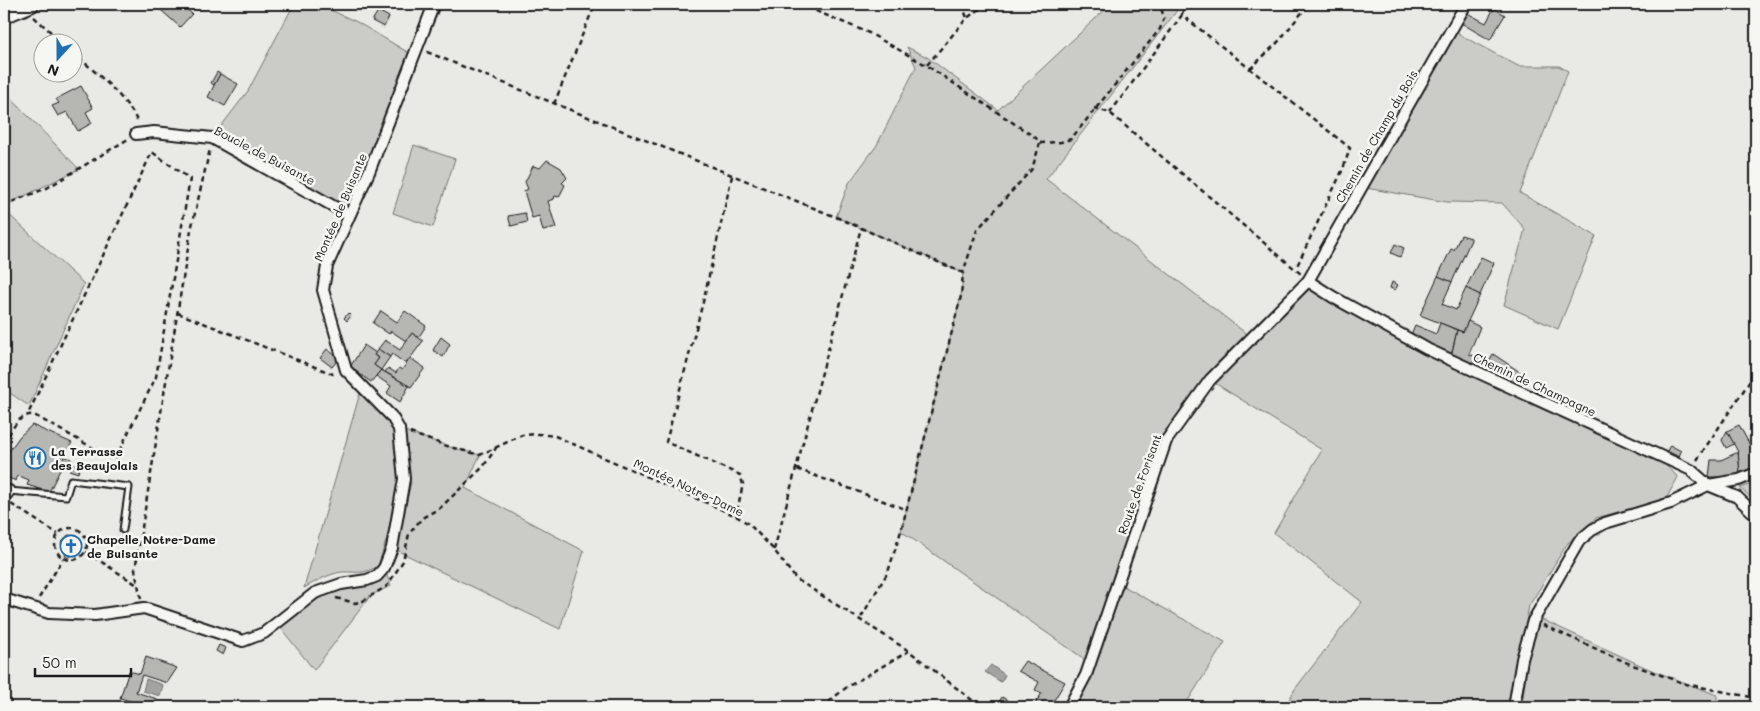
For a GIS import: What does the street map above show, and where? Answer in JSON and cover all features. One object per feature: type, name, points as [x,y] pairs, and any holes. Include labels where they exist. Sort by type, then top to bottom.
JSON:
[{"type":"main road","points":[[4,15],[28,5]]},
{"type":"street","name":"Montée de Buisante","points":[[399,429],[392,417],[346,370],[323,290],[327,266],[369,172],[434,4]]},
{"type":"street","name":"Chemin de Champ du Bois","points":[[1308,281],[1466,4]]},
{"type":"street","name":"Boucle de Buisante","points":[[136,134],[154,132],[212,138],[349,214]]},
{"type":"street","name":"Chemin de Champagne","points":[[1308,281],[1333,298],[1427,349],[1691,470],[1708,485],[1737,497],[1756,514]]},
{"type":"street","name":"Route de Forisant","points":[[1068,707],[1086,675],[1166,440],[1210,380],[1308,281]]},
{"type":"street","points":[[5,596],[49,613],[95,615],[144,608],[243,640],[264,633],[315,592],[341,584],[367,580],[377,576],[384,568],[392,548],[404,479],[399,429]]},
{"type":"street","points":[[1514,707],[1522,659],[1533,621],[1579,541],[1592,530],[1605,523],[1671,503],[1708,485],[1739,480],[1756,473]]},
{"type":"lane","points":[[5,496],[66,496],[71,480],[129,488],[123,530]]},
{"type":"path","points":[[554,104],[595,4]]},
{"type":"path","points":[[800,4],[869,33],[926,65],[1036,138],[1040,143]]},
{"type":"path","points":[[962,4],[967,18]]},
{"type":"path","points":[[926,65],[967,18],[987,4]]},
{"type":"path","points":[[1040,143],[1071,140],[1094,108],[1160,29],[1164,18],[1160,4]]},
{"type":"path","points":[[1110,113],[1182,15],[1185,4]]},
{"type":"path","points":[[1250,69],[1278,42],[1309,4]]},
{"type":"path","points":[[28,5],[53,32]]},
{"type":"path","points":[[1182,15],[1350,148],[1343,169],[1296,268]]},
{"type":"path","points":[[417,48],[861,228],[963,273]]},
{"type":"path","points":[[4,205],[47,188],[136,134],[139,127],[136,115],[99,75],[82,61]]},
{"type":"path","points":[[1094,108],[1110,113],[1296,268],[1308,281]]},
{"type":"path","points":[[144,608],[135,570],[191,230],[212,138]]},
{"type":"path","points":[[860,619],[888,572],[961,296],[963,273],[977,230],[1032,169],[1040,143]]},
{"type":"path","points":[[4,443],[19,420],[28,414],[152,152],[190,179],[156,378],[116,457],[111,458],[44,420],[28,414]]},
{"type":"path","points":[[732,175],[703,302],[666,442],[740,475],[743,484],[736,516]]},
{"type":"path","points":[[774,550],[861,228]]},
{"type":"path","points":[[178,313],[333,374],[346,370]]},
{"type":"path","points":[[1691,470],[1756,372]]},
{"type":"path","name":"Montée Notre-Dame","points":[[399,429],[450,447],[480,455],[522,435],[539,434],[555,436],[736,516],[749,524],[774,550],[796,579],[910,651],[981,707]]},
{"type":"path","points":[[315,592],[355,603],[363,601],[387,586],[403,560],[409,534],[422,518],[440,508],[483,468],[497,446]]},
{"type":"path","points":[[796,469],[906,509]]},
{"type":"path","points":[[5,496],[58,534]]},
{"type":"path","points":[[69,528],[79,530],[86,537],[86,552],[78,559],[63,559],[55,547],[58,534],[69,528]]},
{"type":"path","points":[[86,552],[139,586]]},
{"type":"path","points":[[35,608],[40,594],[63,559]]},
{"type":"path","points":[[1533,621],[1630,664],[1686,684],[1756,698]]},
{"type":"path","points":[[822,707],[847,687],[910,651]]},
{"type":"shaded area","points":[[294,4],[317,4],[357,22],[414,56],[349,215],[212,138],[248,91]]},
{"type":"shaded area","points":[[1111,4],[1182,4],[1046,179],[1252,338],[1308,281],[1333,298],[1648,449],[1678,477],[1666,499],[1596,518],[1567,544],[1529,606],[1519,657],[1513,707],[1285,707],[1295,689],[1362,602],[1274,533],[1322,450],[1210,380],[1166,441],[1118,583],[1225,642],[1184,707],[1069,707],[1090,663],[901,531],[961,296],[963,273],[836,217],[849,183],[877,145],[916,67],[907,47],[927,57],[998,110]]},
{"type":"shaded area","points":[[1451,30],[1518,66],[1559,66],[1568,71],[1520,193],[1596,236],[1558,329],[1504,305],[1525,229],[1502,203],[1447,202],[1360,187]]},
{"type":"shaded area","points":[[4,91],[79,169],[4,206]]},
{"type":"shaded area","points":[[414,145],[455,159],[433,227],[393,213]]},
{"type":"shaded area","points":[[4,210],[84,284],[29,406],[4,389]]},
{"type":"shaded area","points":[[362,386],[399,429],[450,447],[480,455],[465,488],[584,551],[560,629],[396,550],[411,482],[400,477],[387,538],[378,566],[371,570],[360,572],[339,572],[322,578],[304,588]]},
{"type":"shaded area","points":[[1756,483],[1756,502],[1740,488]]},
{"type":"shaded area","points":[[384,568],[391,586],[371,595],[314,670],[276,622],[304,600],[367,580]]},
{"type":"shaded area","points":[[1541,619],[1649,669],[1717,695],[1717,707],[1522,707],[1529,644]]},
{"type":"shaded area","points":[[991,665],[1005,675],[1001,682],[985,672]]},
{"type":"shaded area","points":[[146,679],[163,685],[160,696],[143,691]]},
{"type":"building","points":[[154,4],[181,4],[192,14],[180,27]]},
{"type":"building","points":[[1494,8],[1505,15],[1490,40],[1461,23],[1467,13],[1486,23]]},
{"type":"building","points":[[378,11],[389,17],[384,27],[372,21]]},
{"type":"building","points":[[217,72],[220,74],[214,85],[211,83]]},
{"type":"building","points":[[220,74],[238,84],[225,106],[208,97]]},
{"type":"building","points":[[81,86],[93,108],[86,112],[92,123],[78,131],[67,112],[58,116],[52,106],[59,103],[56,99]]},
{"type":"building","points":[[547,160],[561,168],[567,178],[562,183],[565,185],[559,197],[555,196],[554,199],[548,201],[556,228],[543,231],[539,216],[532,218],[524,191],[528,189],[525,182],[533,166],[540,168]]},
{"type":"building","points":[[525,213],[527,222],[511,226],[508,216]]},
{"type":"building","points":[[1461,235],[1471,238],[1471,240],[1452,282],[1438,276],[1451,249],[1454,250]]},
{"type":"building","points":[[1395,244],[1404,248],[1400,257],[1391,253]]},
{"type":"building","points":[[1481,257],[1494,263],[1480,295],[1466,288]]},
{"type":"building","points":[[1438,276],[1452,282],[1442,304],[1456,310],[1466,288],[1480,295],[1463,332],[1420,315]]},
{"type":"building","points":[[1392,282],[1398,285],[1395,290],[1390,288]]},
{"type":"building","points":[[381,311],[397,322],[405,311],[426,326],[418,338],[412,333],[406,341],[391,331],[389,334],[373,323]]},
{"type":"building","points":[[348,313],[351,316],[347,321],[344,318]]},
{"type":"building","points":[[1468,321],[1480,327],[1469,354],[1479,358],[1476,367],[1451,356],[1457,330],[1463,332]]},
{"type":"building","points":[[1440,323],[1457,330],[1451,356],[1410,337],[1415,325],[1436,334]]},
{"type":"building","points":[[412,333],[423,341],[406,364],[392,354],[390,357],[378,349],[385,340],[400,350]]},
{"type":"building","points":[[441,337],[450,344],[443,357],[433,350]]},
{"type":"building","points":[[364,345],[376,353],[374,355],[379,358],[374,365],[381,370],[371,382],[350,367]]},
{"type":"building","points":[[327,349],[336,356],[337,361],[332,367],[320,358]]},
{"type":"building","points":[[378,349],[390,357],[381,370],[374,365],[379,358],[374,355]]},
{"type":"building","points":[[1493,354],[1523,374],[1517,387],[1488,363]]},
{"type":"building","points":[[410,358],[425,368],[411,387],[385,372],[388,368],[396,373],[399,368],[402,370]]},
{"type":"building","points":[[381,370],[409,386],[400,402],[387,393],[391,386],[376,376]]},
{"type":"building","points":[[32,425],[72,443],[57,463],[61,468],[49,492],[27,485],[29,480],[22,477],[17,476],[16,481],[4,476],[4,462],[9,451],[20,436]]},
{"type":"building","points":[[1739,425],[1756,456],[1756,468],[1740,474],[1738,452],[1727,431]]},
{"type":"building","points":[[1727,431],[1734,444],[1726,448],[1722,440]]},
{"type":"building","points":[[1670,445],[1681,451],[1679,457],[1667,451]]},
{"type":"building","points":[[1738,452],[1740,474],[1729,477],[1709,477],[1711,460],[1721,460]]},
{"type":"building","points":[[64,456],[71,459],[67,469],[61,466]]},
{"type":"building","points":[[71,463],[80,466],[78,473],[69,470]]},
{"type":"building","name":"Chapelle Notre-Dame de Buisante","points":[[68,535],[77,536],[80,545],[78,550],[68,558],[65,556],[66,552],[61,542]]},
{"type":"building","points":[[219,645],[226,648],[223,655],[216,651]]},
{"type":"building","points":[[146,657],[177,668],[167,683],[142,675],[136,692],[157,699],[152,707],[120,698],[129,671],[140,674]]},
{"type":"building","points":[[1025,661],[1065,682],[1050,707],[1033,707],[1042,693],[1035,690],[1039,682],[1018,671]]},
{"type":"building","points":[[1002,697],[1018,707],[996,707]]},
{"type":"building","points":[[129,701],[145,707],[127,707]]},
{"type":"place","name":"La Terrasse des Beaujolais","points":[[35,458]]},
{"type":"place","name":"Chapelle Notre-Dame de Buisante","points":[[71,546]]}]
